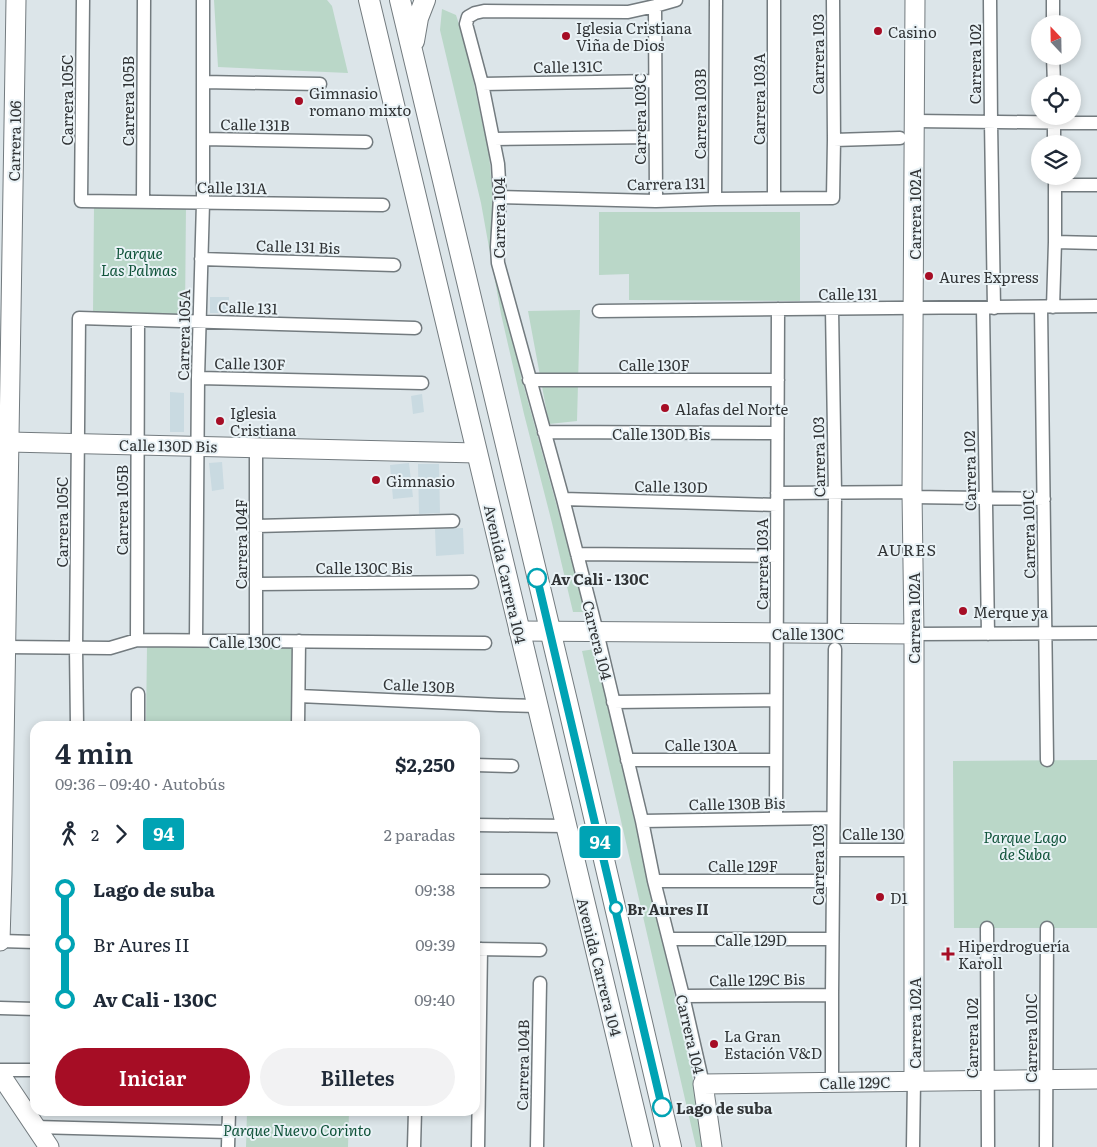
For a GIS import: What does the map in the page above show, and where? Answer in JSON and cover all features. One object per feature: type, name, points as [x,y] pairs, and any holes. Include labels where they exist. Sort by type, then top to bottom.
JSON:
[{"type":"main road","points":[[358,0],[371,9]]},
{"type":"main road","name":"Avenida Carrera 104","points":[[400,0],[672,1147]]},
{"type":"main road","points":[[413,53],[414,35],[425,0]]},
{"type":"main road","name":"Avenida Carrera 104","points":[[371,9],[643,1147]]},
{"type":"street","name":"Carrera 106","points":[[0,941],[2,689],[6,647],[3,628],[3,573],[9,442],[5,321],[6,251],[16,0]]},
{"type":"street","name":"Carrera 105C","points":[[81,201],[82,0]]},
{"type":"street","name":"Carrera 105B","points":[[143,202],[144,0]]},
{"type":"street","name":"Carrera 105A","points":[[196,640],[198,378],[203,203],[203,0]]},
{"type":"street","points":[[573,6],[628,12],[676,0]]},
{"type":"street","name":"Carrera 103B","points":[[715,198],[716,0]]},
{"type":"street","name":"Carrera 103A","points":[[774,0],[774,198]]},
{"type":"street","name":"Carrera 103","points":[[832,198],[834,140],[833,0]]},
{"type":"street","name":"Carrera 102A","points":[[912,1147],[914,1081],[914,634],[912,494],[915,0]]},
{"type":"street","name":"Carrera 102","points":[[988,634],[986,498],[991,122],[990,0]]},
{"type":"street","points":[[1053,0],[1053,15]]},
{"type":"street","name":"Carrera 104","points":[[573,6],[484,11],[468,17],[466,24],[482,84],[498,164],[500,197],[496,247],[498,263],[563,500],[614,702],[654,881],[683,996],[702,1084],[712,1147]]},
{"type":"street","name":"Carrera 103C","points":[[655,6],[656,201]]},
{"type":"street","name":"Calle 131C","points":[[482,84],[655,80]]},
{"type":"street","points":[[203,82],[320,84]]},
{"type":"street","points":[[914,121],[991,122],[1031,120]]},
{"type":"street","points":[[1081,122],[1097,123]]},
{"type":"street","points":[[494,140],[655,137]]},
{"type":"street","points":[[834,140],[900,138]]},
{"type":"street","name":"Calle 131B","points":[[203,139],[366,142]]},
{"type":"street","points":[[1081,183],[1097,185]]},
{"type":"street","name":"Carrera 101C","points":[[1047,760],[1044,499],[1047,307],[1055,242],[1055,185]]},
{"type":"street","name":"Carrera 131","points":[[500,197],[656,201],[715,198],[832,198]]},
{"type":"street","name":"Calle 131A","points":[[81,201],[383,205]]},
{"type":"street","points":[[1055,242],[1097,243]]},
{"type":"street","name":"Calle 131 Bis","points":[[201,259],[394,265]]},
{"type":"street","name":"Calle 131","points":[[599,311],[1097,306]]},
{"type":"street","name":"Carrera 103A","points":[[776,819],[778,309]]},
{"type":"street","name":"Carrera 103","points":[[832,309],[835,492],[832,1082]]},
{"type":"street","name":"Carrera 105C","points":[[77,721],[79,318]]},
{"type":"street","name":"Calle 131","points":[[79,318],[415,328]]},
{"type":"street","name":"Carrera 105B","points":[[137,640],[138,320]]},
{"type":"street","name":"Calle 130F","points":[[198,378],[422,383]]},
{"type":"street","name":"Calle 130F","points":[[529,380],[778,380]]},
{"type":"street","name":"Calle 130D Bis","points":[[544,432],[777,433]]},
{"type":"street","name":"Calle 130D Bis","points":[[9,442],[477,452]]},
{"type":"street","name":"Carrera 104F","points":[[256,448],[256,641]]},
{"type":"street","name":"Calle 130D","points":[[563,500],[777,499],[835,492],[1044,499]]},
{"type":"street","points":[[256,526],[453,521]]},
{"type":"street","points":[[577,554],[777,556]]},
{"type":"street","name":"Calle 130C Bis","points":[[256,584],[472,582]]},
{"type":"street","name":"Calle 130C","points":[[519,631],[776,633],[835,641],[914,634],[1097,633]]},
{"type":"street","name":"Calle 130C","points":[[6,647],[110,648],[137,640],[485,643]]},
{"type":"street","points":[[298,721],[299,641]]},
{"type":"street","points":[[138,694],[138,721]]},
{"type":"street","name":"Calle 130B","points":[[299,696],[537,706]]},
{"type":"street","points":[[614,702],[776,700]]},
{"type":"street","name":"Calle 130A","points":[[627,760],[776,760]]},
{"type":"street","points":[[480,765],[512,766]]},
{"type":"street","name":"Calle 130B Bis","points":[[642,821],[833,818]]},
{"type":"street","points":[[480,825],[566,826]]},
{"type":"street","name":"Calle 130","points":[[833,850],[914,850]]},
{"type":"street","points":[[480,881],[543,881]]},
{"type":"street","name":"Calle 129F","points":[[654,881],[833,882]]},
{"type":"street","name":"Carrera 102","points":[[987,928],[988,1147]]},
{"type":"street","name":"Carrera 101C","points":[[1046,1147],[1047,928]]},
{"type":"street","name":"Calle 129D","points":[[669,938],[832,939]]},
{"type":"street","points":[[0,941],[30,942]]},
{"type":"street","points":[[480,949],[540,950]]},
{"type":"street","name":"Carrera 104B","points":[[537,1147],[540,983]]},
{"type":"street","name":"Calle 129C Bis","points":[[683,996],[832,995]]},
{"type":"street","points":[[0,1008],[30,1009]]},
{"type":"street","points":[[30,1070],[0,1072],[48,1147]]},
{"type":"street","name":"Calle 129C","points":[[702,1084],[1097,1079]]},
{"type":"street","points":[[228,1147],[229,1116]]},
{"type":"street","points":[[414,1147],[415,1116]]},
{"type":"street","points":[[478,1116],[478,1147]]},
{"type":"street","points":[[35,1126],[228,1132]]},
{"type":"shaded area","points":[[210,297],[229,297],[229,313],[210,313]]},
{"type":"shaded area","points":[[170,392],[184,393],[184,432],[170,432]]},
{"type":"shaded area","points":[[422,394],[424,412],[413,414],[411,396]]},
{"type":"shaded area","points":[[222,462],[224,489],[212,491],[209,463]]},
{"type":"shaded area","points":[[409,463],[413,497],[393,499],[390,465]]},
{"type":"shaded area","points":[[418,464],[439,464],[440,513],[419,514]]},
{"type":"shaded area","points":[[463,528],[464,554],[436,556],[435,529]]},
{"type":"green space","points":[[214,0],[327,0],[332,6],[348,73],[218,67]]},
{"type":"green space","points":[[442,9],[456,15],[465,42],[489,154],[494,246],[521,376],[586,612],[573,612],[524,414],[501,314],[481,203],[440,30]]},
{"type":"green space","name":"Parque Las Palmas","points":[[94,206],[186,206],[185,315],[93,314]]},
{"type":"green space","points":[[599,212],[800,212],[800,301],[629,300],[629,274],[599,275]]},
{"type":"green space","points":[[580,310],[577,421],[549,424],[528,311]]},
{"type":"green space","points":[[147,646],[293,647],[294,721],[146,721]]},
{"type":"green space","points":[[595,649],[689,1058],[705,1147],[696,1147],[582,651]]},
{"type":"green space","name":"Parque Lago de Suba","points":[[1097,760],[1097,928],[954,928],[953,761]]},
{"type":"green space","name":"Parque Nuevo Corinto","points":[[247,1116],[349,1116],[348,1147],[246,1147]]},
{"type":"bus line","name":"94","points":[[537,578],[596,821],[662,1107]]},
{"type":"place","name":"Casino","points":[[878,31]]},
{"type":"place","name":"Iglesia Cristiana Viña de Dios","points":[[566,36]]},
{"type":"place","name":"Gimnasio romano mixto","points":[[299,101]]},
{"type":"place","name":"Aures Express","points":[[929,276]]},
{"type":"place","name":"Alafas del Norte","points":[[665,408]]},
{"type":"place","name":"Iglesia Cristiana","points":[[220,421]]},
{"type":"place","name":"Gimnasio","points":[[376,480]]},
{"type":"place","name":"Av Cali - 130C","points":[[537,578]]},
{"type":"place","name":"Merque ya","points":[[963,611]]},
{"type":"place","name":"D1","points":[[880,897]]},
{"type":"place","name":"Br Aures II","points":[[616,908]]},
{"type":"place","name":"Hiperdroguería Karoll","points":[[948,954]]},
{"type":"place","name":"La Gran Estación V&D","points":[[714,1044]]},
{"type":"place","name":"Lago de suba","points":[[662,1107]]},
{"type":"district","name":"AURES","points":[[907,549]]}]
